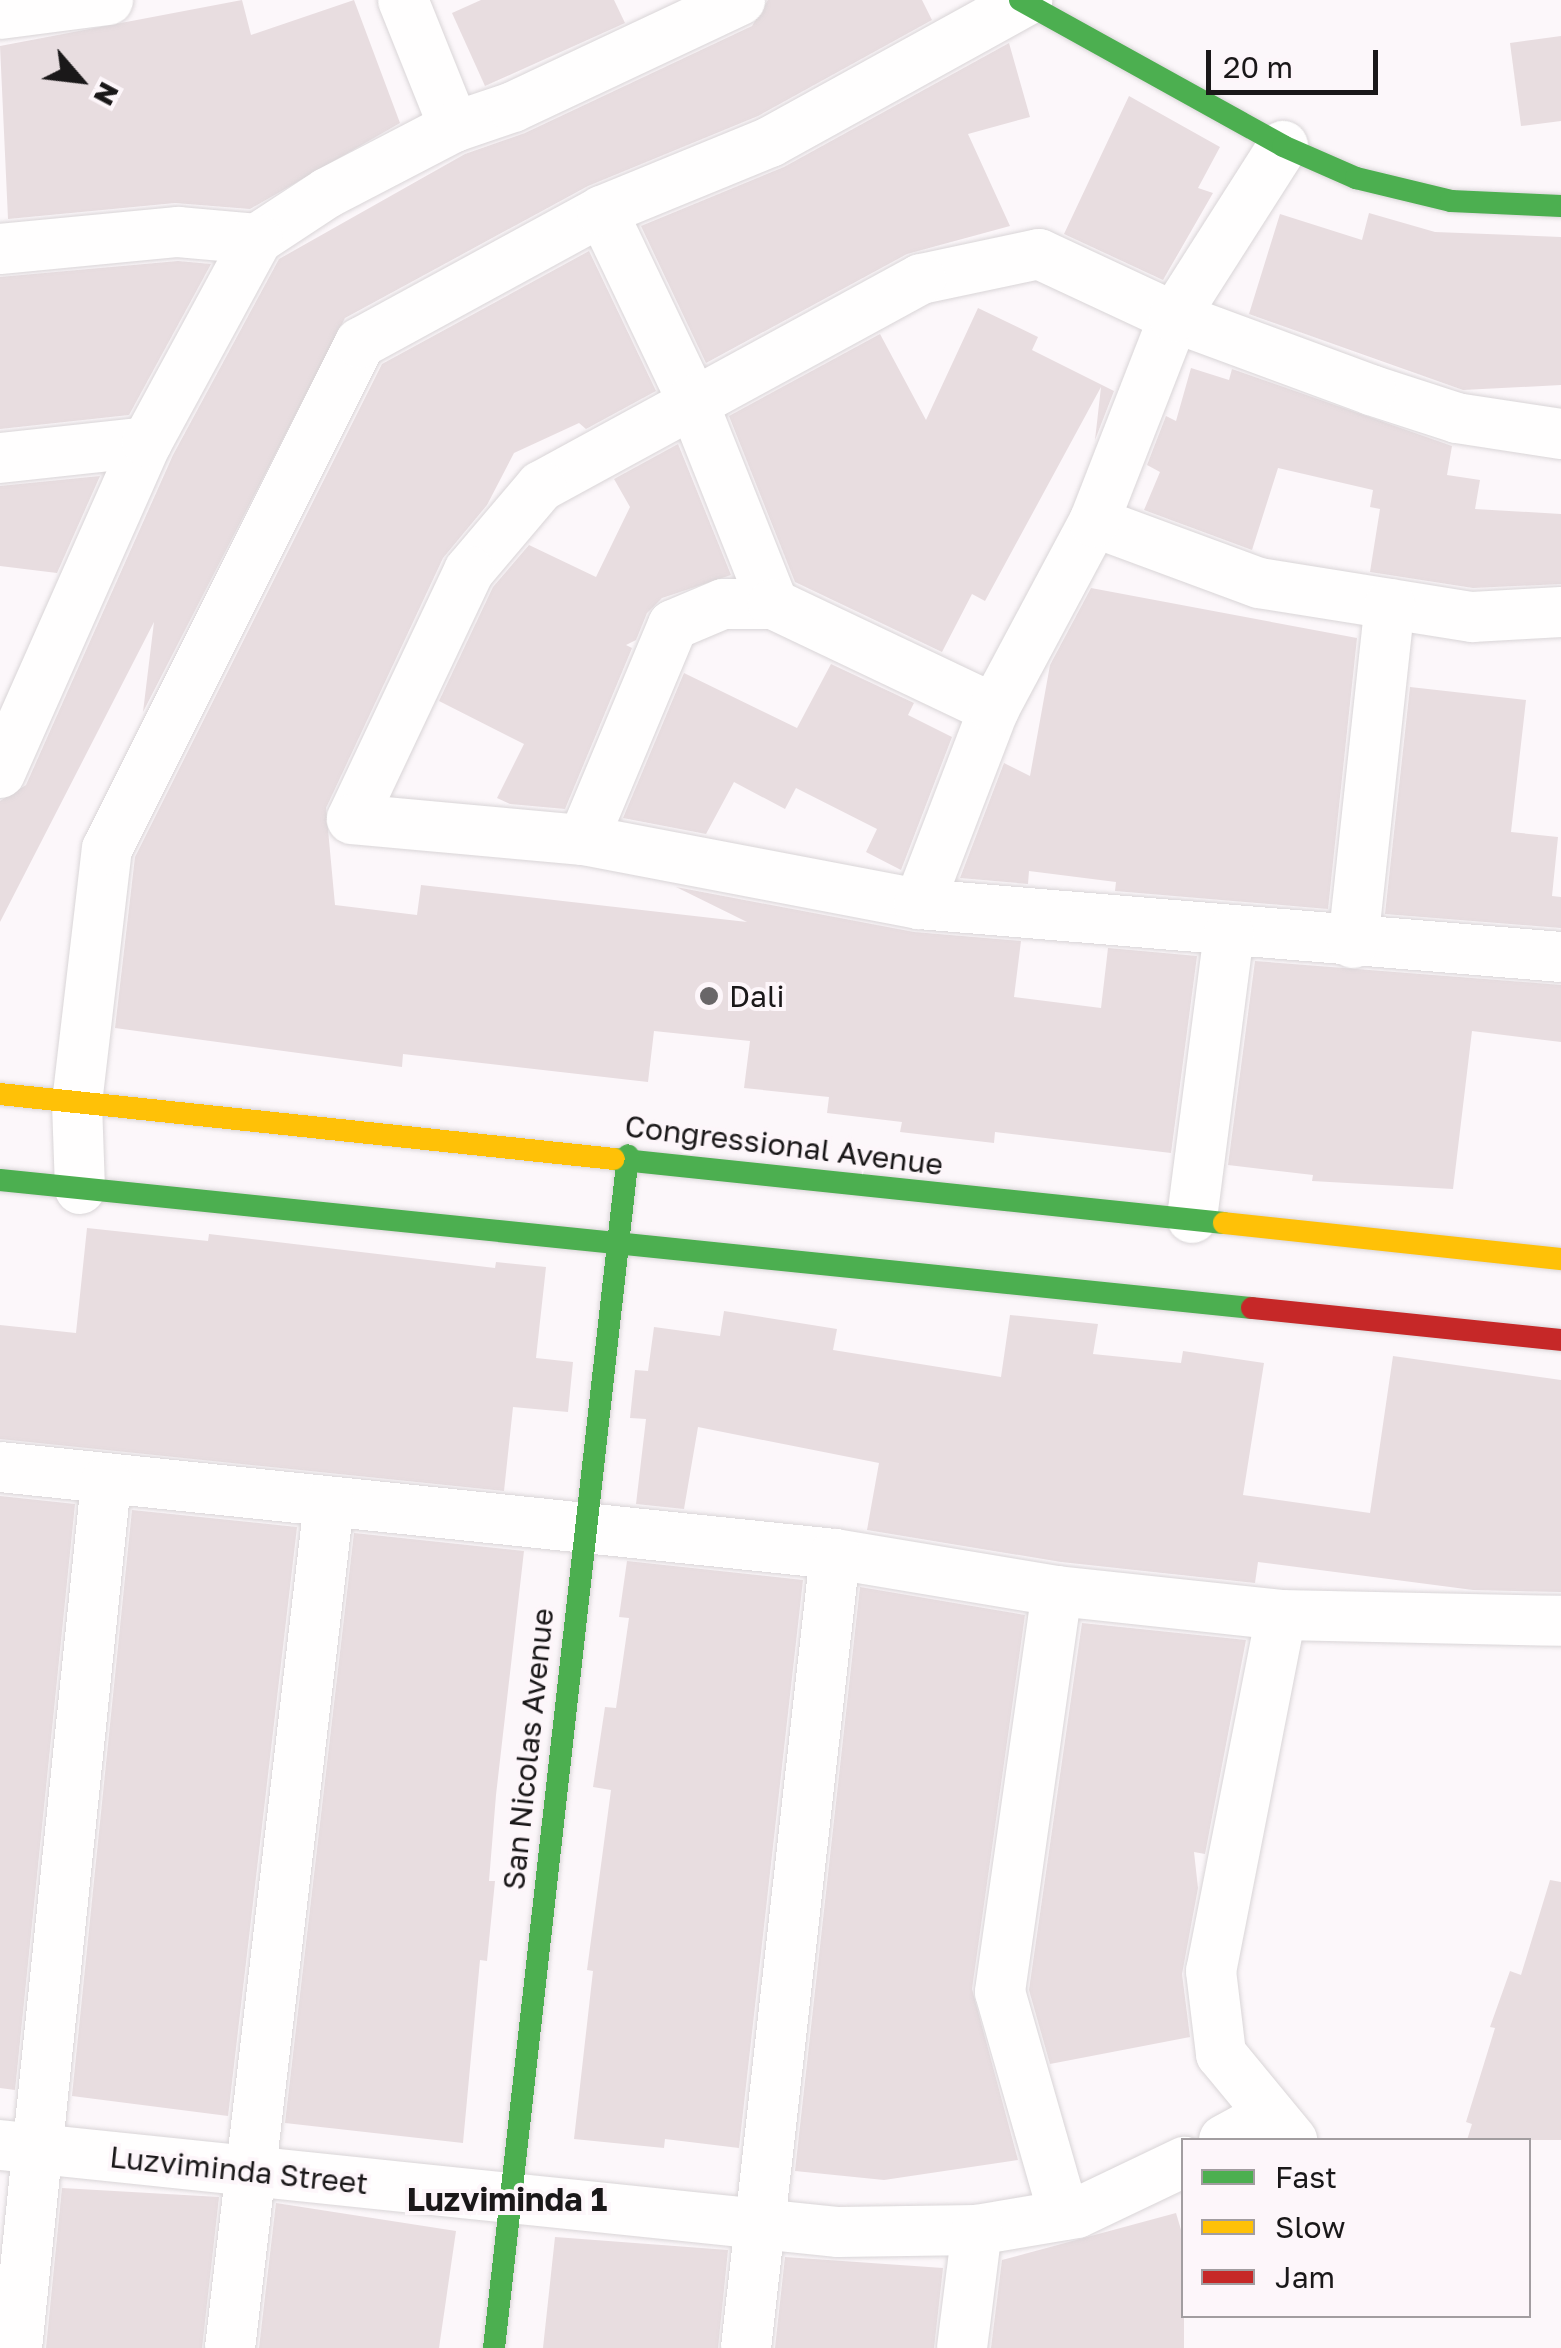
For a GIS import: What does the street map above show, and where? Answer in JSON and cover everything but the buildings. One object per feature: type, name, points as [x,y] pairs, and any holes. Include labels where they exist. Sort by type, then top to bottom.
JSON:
[{"type":"main road","points":[[1024,1],[1283,146],[1356,178],[1451,201],[1561,206]]},
{"type":"main road","name":"Congressional Avenue","points":[[0,1094],[628,1156],[1561,1259]]},
{"type":"main road","name":"San Nicolas Avenue","points":[[494,2348],[582,1529],[628,1156]]},
{"type":"main road","points":[[0,1180],[1561,1340]]},
{"type":"street","points":[[0,14],[108,0]]},
{"type":"street","points":[[402,0],[454,127]]},
{"type":"street","points":[[0,773],[147,442],[257,240],[327,193],[454,127],[513,107],[740,0]]},
{"type":"street","points":[[80,1189],[77,1103],[107,849],[360,343],[496,274],[602,211],[770,142],[1024,1]]},
{"type":"street","points":[[918,904],[994,709],[1094,522],[1174,317],[1283,146]]},
{"type":"street","points":[[602,211],[692,400],[774,604]]},
{"type":"street","points":[[0,249],[178,232],[257,240]]},
{"type":"street","points":[[1561,434],[1457,418],[1174,317],[1039,254],[922,279],[692,400],[541,486],[468,571],[352,818],[583,840],[918,904],[1230,934],[1561,957]]},
{"type":"street","points":[[0,458],[147,442]]},
{"type":"street","points":[[1094,522],[1259,583],[1472,617],[1561,612]]},
{"type":"street","points":[[583,840],[673,625],[723,604],[774,604],[994,709]]},
{"type":"street","points":[[1353,943],[1390,604]]},
{"type":"street","points":[[1192,1218],[1230,934]]},
{"type":"street","points":[[0,1467],[106,1482],[835,1554],[1056,1590],[1282,1615],[1561,1621]]},
{"type":"street","points":[[17,2348],[18,2146],[106,1482]]},
{"type":"street","points":[[230,2348],[329,1502]]},
{"type":"street","points":[[746,2348],[835,1554]]},
{"type":"street","points":[[1056,1590],[1000,1992],[1064,2215]]},
{"type":"street","points":[[1233,2138],[1280,2128],[1221,2054],[1211,1972],[1282,1615]]},
{"type":"street","name":"Luzviminda Street","points":[[18,2146],[838,2232],[977,2230],[1064,2215],[1181,2163]]},
{"type":"street","points":[[962,2348],[977,2230]]},
{"type":"traffic: fast","points":[[1020,0],[1283,146],[1356,178],[1451,201],[1561,206]]},
{"type":"traffic: fast","points":[[494,2348],[628,1156]]},
{"type":"traffic: fast","points":[[614,1159],[1224,1223]]},
{"type":"traffic: fast","points":[[0,1180],[1252,1308]]},
{"type":"traffic: slow","points":[[0,1094],[614,1159]]},
{"type":"traffic: slow","points":[[1224,1223],[1561,1259]]},
{"type":"traffic: jam","points":[[1252,1308],[1561,1340]]},
{"type":"place","name":"Dali","points":[[709,996]]},
{"type":"district","name":"Luzviminda 1","points":[[507,2199]]}]
